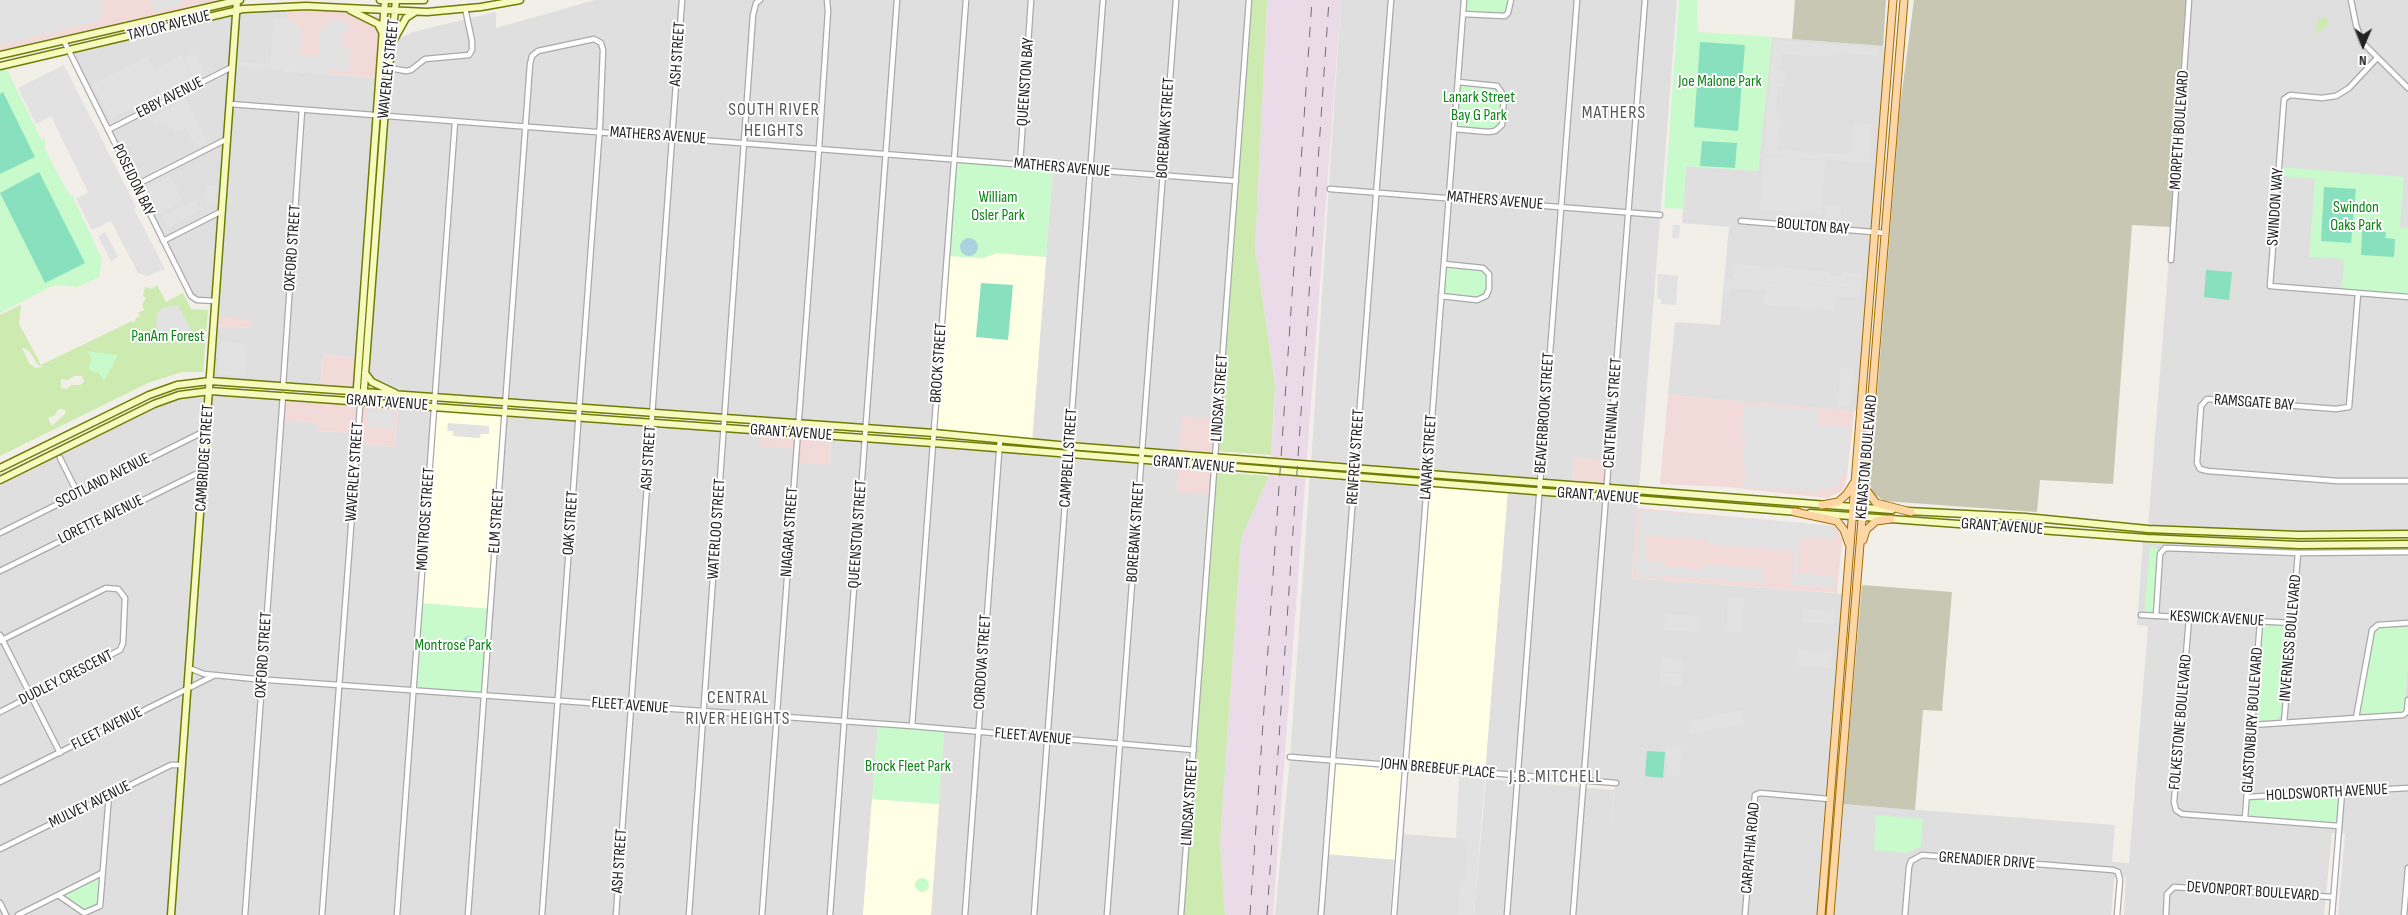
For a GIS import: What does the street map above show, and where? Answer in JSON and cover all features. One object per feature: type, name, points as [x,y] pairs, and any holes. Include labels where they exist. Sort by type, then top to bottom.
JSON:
[{"type":"main road","name":"TAYLOR AVENUE","points":[[0,55],[239,0]]},
{"type":"main road","name":"CAMBRIDGE STREET","points":[[171,915],[236,11],[239,0]]},
{"type":"main road","points":[[380,0],[424,0]]},
{"type":"main road","name":"WAVERLEY STREET","points":[[356,401],[385,0]]},
{"type":"main road","name":"WAVERLEY STREET","points":[[363,402],[384,116],[396,0]]},
{"type":"main road","name":"TAYLOR AVENUE","points":[[0,66],[236,11],[306,6],[415,12],[465,8],[520,0]]},
{"type":"main road","name":"KENASTON BOULEVARD","points":[[1821,915],[1893,0]]},
{"type":"main road","name":"KENASTON BOULEVARD","points":[[1830,915],[1904,0]]},
{"type":"main road","points":[[347,8],[378,24],[382,32]]},
{"type":"main road","points":[[390,46],[406,18],[415,12]]},
{"type":"main road","points":[[365,373],[372,382],[398,394]]},
{"type":"main road","name":"GRANT AVENUE","points":[[0,468],[149,395],[177,385],[210,381],[934,433],[1069,446],[1428,472],[1911,512],[2025,517],[2148,529],[2298,536],[2408,534]]},
{"type":"main road","name":"GRANT AVENUE","points":[[0,480],[154,404],[179,395],[210,391],[933,443],[999,450],[2147,538],[2299,544],[2408,544]]},
{"type":"main road","points":[[1822,505],[1838,502],[1847,494],[1856,481]]},
{"type":"main road","points":[[1864,486],[1876,503],[1896,506],[1911,512]]},
{"type":"main road","points":[[1794,512],[1837,521],[1844,530],[1850,547]]},
{"type":"main road","points":[[1857,567],[1866,530],[1876,521],[1891,519]]},
{"type":"street","name":"ASH STREET","points":[[616,915],[682,0]]},
{"type":"street","name":"WATERLOO STREET","points":[[689,915],[746,143],[753,15],[756,3],[760,0]]},
{"type":"street","name":"NIAGARA STREET","points":[[762,915],[819,148],[828,11],[827,0]]},
{"type":"street","points":[[886,153],[897,0]]},
{"type":"street","name":"BROCK STREET","points":[[912,726],[966,0]]},
{"type":"street","name":"QUEENSTON BAY","points":[[1020,164],[1031,0]]},
{"type":"street","name":"CAMPBELL STREET","points":[[1034,915],[1103,0]]},
{"type":"street","name":"BOREBANK STREET","points":[[1107,915],[1176,0]]},
{"type":"street","name":"LINDSAY STREET","points":[[1182,915],[1249,0]]},
{"type":"street","name":"RENFREW STREET","points":[[1321,915],[1391,0]]},
{"type":"street","name":"LANARK STREET","points":[[1394,915],[1464,0]]},
{"type":"street","points":[[1463,14],[1498,18],[1508,13],[1511,0]]},
{"type":"street","name":"BEAVERBROOK STREET","points":[[1507,915],[1577,0]]},
{"type":"street","name":"CENTENNIAL STREET","points":[[1573,915],[1645,0]]},
{"type":"street","name":"MORPETH BOULEVARD","points":[[2171,260],[2189,0]]},
{"type":"street","points":[[2351,0],[2360,36],[2377,58],[2408,88]]},
{"type":"street","points":[[389,68],[406,71],[411,70],[425,59],[469,55],[472,50],[472,42],[465,8]]},
{"type":"street","name":"ELM STREET","points":[[468,915],[530,64],[532,56],[538,51],[594,39],[601,44],[603,50],[600,132]]},
{"type":"street","name":"POSEIDON BAY","points":[[64,41],[190,296],[197,300],[216,301]]},
{"type":"street","name":"SWINDON WAY","points":[[2377,58],[2349,88],[2336,96],[2322,98],[2287,96],[2284,105],[2280,146],[2270,286],[2408,297]]},
{"type":"street","name":"EBBY AVENUE","points":[[108,130],[232,67]]},
{"type":"street","points":[[1454,129],[1488,132],[1495,131],[1502,124],[1504,96],[1498,86],[1458,82]]},
{"type":"street","name":"MATHERS AVENUE","points":[[230,104],[1236,181]]},
{"type":"street","name":"OXFORD STREET","points":[[283,386],[302,110]]},
{"type":"street","name":"MONTROSE STREET","points":[[397,915],[455,122]]},
{"type":"street","name":"OAK STREET","points":[[542,915],[600,132]]},
{"type":"street","points":[[136,186],[227,139]]},
{"type":"street","name":"QUEENSTON STREET","points":[[830,915],[886,153]]},
{"type":"street","name":"MATHERS AVENUE","points":[[1330,188],[1660,215]]},
{"type":"street","points":[[164,241],[222,211]]},
{"type":"street","name":"BOULTON BAY","points":[[1741,221],[1885,233]]},
{"type":"street","points":[[1441,296],[1477,300],[1486,296],[1489,289],[1489,274],[1483,268],[1444,264]]},
{"type":"street","name":"RAMSGATE BAY","points":[[2358,293],[2349,407],[2336,409],[2205,400],[2201,406],[2197,465],[2202,470],[2208,471],[2337,481],[2408,481]]},
{"type":"street","name":"OXFORD STREET","points":[[245,915],[283,395]]},
{"type":"street","name":"WAVERLEY STREET","points":[[322,915],[360,407],[363,402]]},
{"type":"street","name":"SCOTLAND AVENUE","points":[[0,533],[207,429]]},
{"type":"street","name":"CORDOVA STREET","points":[[964,915],[1000,439]]},
{"type":"street","points":[[60,458],[78,494]]},
{"type":"street","name":"LORETTE AVENUE","points":[[0,570],[194,475],[204,474]]},
{"type":"street","points":[[2156,616],[2160,554],[2164,548],[2298,553],[2408,552]]},
{"type":"street","name":"INVERNESS BOULEVARD","points":[[2284,723],[2298,553]]},
{"type":"street","name":"DUDLEY CRESCENT","points":[[0,712],[120,650],[125,616],[124,595],[115,588],[106,588],[1,640]]},
{"type":"street","name":"KESWICK AVENUE","points":[[2142,615],[2292,623]]},
{"type":"street","name":"FOLKESTONE BOULEVARD","points":[[2189,618],[2174,808],[2182,814],[2339,826]]},
{"type":"street","name":"GLASTONBURY BOULEVARD","points":[[2245,818],[2260,622]]},
{"type":"street","points":[[2356,718],[2372,630],[2378,625],[2408,623]]},
{"type":"street","points":[[0,634],[1,640],[60,752]]},
{"type":"street","name":"FLEET AVENUE","points":[[188,668],[204,674],[262,679],[912,726],[1194,750]]},
{"type":"street","name":"FLEET AVENUE","points":[[0,782],[215,675]]},
{"type":"street","points":[[2252,725],[2403,715],[2407,712],[2408,700]]},
{"type":"street","name":"JOHN BREBEUF PLACE","points":[[1290,757],[1616,783]]},
{"type":"street","name":"MULVEY AVENUE","points":[[0,849],[171,765],[181,765]]},
{"type":"street","name":"HOLDSWORTH AVENUE","points":[[2247,797],[2408,788]]},
{"type":"street","points":[[2332,915],[2342,792]]},
{"type":"street","name":"CARPATHIA ROAD","points":[[1745,915],[1755,796],[1760,793],[1829,799]]},
{"type":"street","points":[[58,895],[84,914],[100,906],[109,795]]},
{"type":"street","name":"GRENADIER DRIVE","points":[[1905,915],[1909,867],[1911,861],[1916,856],[2118,872],[2120,880],[2117,915]]},
{"type":"street","points":[[2404,915],[2408,868]]},
{"type":"street","points":[[18,915],[102,873]]},
{"type":"street","name":"DEVONPORT BOULEVARD","points":[[2166,915],[2167,894],[2174,887],[2333,897]]},
{"type":"street","points":[[0,903],[6,915]]},
{"type":"shaded area","points":[[0,0],[241,0],[0,55]]},
{"type":"shaded area","points":[[0,0],[104,0],[102,1],[103,13],[99,14],[100,21],[0,45]]},
{"type":"shaded area","points":[[150,0],[181,0],[182,5],[153,12]]},
{"type":"shaded area","points":[[595,0],[1252,0],[1218,419],[1179,454],[1032,442],[1053,167],[955,158],[934,433],[360,391],[364,386],[389,68],[398,39],[413,32],[496,12],[496,28]]},
{"type":"shaded area","points":[[1267,0],[1341,0],[1273,915],[1225,915],[1220,842],[1241,538],[1269,476],[1274,413],[1275,385],[1255,249]]},
{"type":"shaded area","points":[[1341,0],[1677,0],[1639,489],[1607,487],[1608,461],[1574,458],[1572,484],[1311,464]]},
{"type":"shaded area","points":[[1795,0],[1886,0],[1883,46],[1792,39]]},
{"type":"shaded area","points":[[1914,0],[2186,0],[2171,227],[2132,225],[2113,484],[2040,480],[2037,512],[1884,501],[1873,493],[1870,484],[1900,107]]},
{"type":"shaded area","points":[[2189,0],[2408,0],[2408,531],[2306,533],[2148,527]]},
{"type":"shaded area","points":[[288,4],[284,71],[379,78],[358,358],[323,355],[320,389],[210,381],[214,326],[250,328],[215,317],[216,301],[193,299],[68,50],[218,15]]},
{"type":"shaded area","points":[[288,4],[383,17],[379,78],[284,71]]},
{"type":"shaded area","points":[[274,18],[294,19],[294,25],[302,28],[300,55],[319,56],[321,23],[329,26],[330,19],[344,22],[351,29],[343,35],[343,48],[351,49],[349,71],[327,70],[327,74],[240,67],[240,62],[270,64]]},
{"type":"shaded area","points":[[1772,37],[1889,47],[1861,412],[1668,395],[1675,322],[1720,325],[1729,227],[1682,223],[1686,166],[1758,171]]},
{"type":"shaded area","points":[[1773,40],[1879,48],[1879,56],[1830,52],[1826,57],[1782,54],[1780,69],[1785,70],[1784,87],[1778,87],[1776,112],[1781,113],[1778,147],[1774,149],[1852,155],[1854,123],[1871,124],[1869,163],[1764,155]]},
{"type":"shaded area","points":[[194,52],[205,73],[194,78],[183,57]]},
{"type":"shaded area","points":[[148,56],[154,69],[181,56],[193,79],[110,120],[92,84]]},
{"type":"shaded area","points":[[64,65],[136,207],[134,209],[165,269],[147,276],[138,273],[111,221],[92,230],[76,199],[88,192],[51,116],[36,124],[18,88]]},
{"type":"shaded area","points":[[185,98],[208,143],[196,148],[186,128],[175,133],[170,123],[164,126],[155,125],[151,118],[174,106],[173,103]]},
{"type":"shaded area","points":[[1764,157],[1825,161],[1821,214],[1760,210]]},
{"type":"shaded area","points":[[170,176],[183,201],[159,213],[147,188]]},
{"type":"shaded area","points":[[207,185],[217,186],[215,205],[205,205]]},
{"type":"shaded area","points":[[196,200],[201,210],[168,228],[162,216]]},
{"type":"shaded area","points":[[1826,205],[1841,206],[1841,219],[1825,218]]},
{"type":"shaded area","points":[[1673,225],[1680,225],[1679,239],[1672,238]]},
{"type":"shaded area","points":[[105,232],[118,257],[111,261],[98,236]]},
{"type":"shaded area","points":[[997,253],[1046,257],[1032,442],[934,433],[948,256],[983,258]]},
{"type":"shaded area","points":[[1733,264],[1829,272],[1829,276],[1841,277],[1843,272],[1862,274],[1860,288],[1733,279]]},
{"type":"shaded area","points":[[1658,274],[1678,276],[1676,305],[1661,304],[1661,299],[1657,299]]},
{"type":"shaded area","points":[[1724,279],[1860,289],[1860,298],[1835,296],[1834,310],[1764,305],[1765,291],[1730,288],[1729,292],[1724,292]]},
{"type":"shaded area","points":[[178,305],[194,336],[195,340],[191,343],[166,341],[156,326],[157,314],[162,308]]},
{"type":"shaded area","points":[[215,317],[251,319],[250,328],[214,326]]},
{"type":"shaded area","points":[[221,341],[247,345],[245,376],[218,374]]},
{"type":"shaded area","points":[[323,355],[358,358],[360,391],[320,388]]},
{"type":"shaded area","points":[[1841,367],[1853,368],[1849,406],[1837,405]]},
{"type":"shaded area","points":[[191,392],[283,395],[281,420],[318,423],[317,431],[358,433],[358,444],[395,447],[398,404],[434,407],[414,690],[484,696],[505,411],[761,431],[796,449],[795,462],[829,464],[831,436],[1178,464],[1213,495],[1181,915],[931,915],[944,729],[878,724],[863,915],[0,915],[0,480],[154,404]]},
{"type":"shaded area","points":[[283,395],[356,401],[360,407],[363,402],[398,404],[395,447],[358,444],[358,433],[317,431],[317,423],[281,420]]},
{"type":"shaded area","points":[[1668,395],[1854,411],[1847,476],[1843,491],[1827,498],[1727,487],[1660,484]]},
{"type":"shaded area","points":[[1744,404],[1820,411],[1817,425],[1850,427],[1846,476],[1841,476],[1840,484],[1831,489],[1820,488],[1819,493],[1744,487],[1746,467],[1742,466],[1745,439],[1742,437]]},
{"type":"shaded area","points":[[434,407],[505,411],[491,609],[420,603]]},
{"type":"shaded area","points":[[368,408],[395,411],[393,429],[367,427]]},
{"type":"shaded area","points":[[1182,416],[1218,419],[1216,457],[1179,454]]},
{"type":"shaded area","points":[[448,423],[489,426],[489,434],[481,434],[480,438],[453,436],[453,431],[447,431]]},
{"type":"shaded area","points":[[761,431],[831,436],[829,465],[795,462],[796,449],[760,446]]},
{"type":"shaded area","points":[[1574,458],[1609,461],[1607,487],[1572,484]]},
{"type":"shaded area","points":[[1178,464],[1215,467],[1213,495],[1176,492]]},
{"type":"shaded area","points":[[1310,474],[1427,483],[1405,766],[1326,854],[1394,859],[1390,915],[1275,915],[1290,757]]},
{"type":"shaded area","points":[[1427,483],[1508,489],[1485,772],[1405,766]]},
{"type":"shaded area","points":[[1508,489],[1638,499],[1632,578],[1846,594],[1819,915],[1474,915],[1486,779],[1614,790],[1611,831],[1615,783],[1485,772]]},
{"type":"shaded area","points":[[1637,508],[1835,526],[1842,541],[1837,593],[1632,578]]},
{"type":"shaded area","points":[[1640,510],[1832,526],[1832,530],[1836,530],[1835,539],[1801,538],[1798,573],[1834,576],[1833,588],[1792,585],[1794,551],[1709,544],[1708,540],[1669,537],[1646,536],[1645,560],[1665,562],[1665,567],[1705,570],[1705,564],[1764,569],[1763,583],[1664,576],[1664,578],[1640,577],[1639,572],[1636,572]]},
{"type":"shaded area","points":[[2143,542],[2296,549],[2408,548],[2408,915],[2338,915],[2345,834],[2332,833],[2324,915],[2124,915],[2126,877],[2114,878],[2111,915],[1832,915],[1841,804],[2115,825],[2112,862],[2129,863],[2148,626],[2137,625]]},
{"type":"shaded area","points":[[1862,585],[1952,592],[1942,711],[1923,710],[1915,810],[1843,804]]},
{"type":"shaded area","points":[[1728,597],[1744,598],[1742,632],[1726,631]]},
{"type":"shaded area","points":[[1803,609],[1835,611],[1834,624],[1802,622]]},
{"type":"shaded area","points":[[1665,614],[1699,616],[1698,632],[1664,630]]},
{"type":"shaded area","points":[[1798,650],[1832,652],[1831,668],[1797,666]]},
{"type":"shaded area","points":[[1661,658],[1682,659],[1682,672],[1660,671]]},
{"type":"shaded area","points":[[1660,673],[1682,674],[1681,686],[1660,685]]},
{"type":"shaded area","points":[[1742,710],[1745,723],[1691,734],[1688,721]]},
{"type":"shaded area","points":[[1667,748],[1681,748],[1680,776],[1666,775]]},
{"type":"shaded area","points":[[1333,760],[1405,766],[1398,860],[1326,854]]},
{"type":"shaded area","points":[[1459,776],[1485,778],[1474,915],[1458,915],[1460,882],[1465,881],[1468,840],[1456,839]]},
{"type":"shaded area","points":[[872,799],[939,804],[931,915],[863,915]]},
{"type":"shaded area","points":[[1403,834],[1479,840],[1473,915],[1397,915]]},
{"type":"green space","points":[[1252,0],[1267,0],[1255,249],[1275,385],[1271,455],[1216,451],[1236,181]]},
{"type":"green space","points":[[1467,0],[1509,0],[1505,12],[1499,15],[1470,13],[1466,10]]},
{"type":"green space","name":"Joe Malone Park","points":[[1679,0],[1697,0],[1698,32],[1772,37],[1758,171],[1686,166],[1683,209],[1664,208]]},
{"type":"green space","points":[[2327,18],[2328,25],[2316,34],[2317,19]]},
{"type":"green space","points":[[1700,42],[1745,45],[1738,131],[1694,127]]},
{"type":"green space","points":[[6,68],[41,139],[44,139],[46,145],[44,146],[53,165],[70,196],[74,196],[74,200],[102,259],[99,277],[77,287],[59,285],[50,287],[0,313],[0,70]]},
{"type":"green space","name":"Lanark Street Bay G Park","points":[[1458,82],[1492,84],[1503,92],[1502,124],[1495,131],[1454,129]]},
{"type":"green space","points":[[3,92],[35,157],[0,174],[0,94]]},
{"type":"green space","points":[[1702,141],[1737,143],[1735,168],[1700,166]]},
{"type":"green space","name":"William Osler Park","points":[[954,158],[1053,167],[1046,257],[997,253],[983,258],[948,256]]},
{"type":"green space","name":"Swindon Oaks Park","points":[[2282,167],[2404,177],[2400,227],[2408,228],[2408,294],[2342,289],[2344,259],[2309,257],[2315,179],[2281,176]]},
{"type":"green space","points":[[39,172],[85,263],[45,283],[0,193]]},
{"type":"green space","points":[[2324,187],[2356,189],[2351,243],[2321,241]]},
{"type":"green space","points":[[2362,230],[2386,232],[2385,238],[2395,239],[2394,257],[2361,255]]},
{"type":"green space","points":[[1444,264],[1483,268],[1489,274],[1489,289],[1480,299],[1441,296]]},
{"type":"green space","points":[[2206,270],[2232,272],[2229,300],[2204,297]]},
{"type":"green space","points":[[981,283],[1013,285],[1008,340],[976,337]]},
{"type":"green space","name":"PanAm Forest","points":[[157,285],[166,302],[183,293],[191,309],[208,310],[203,372],[182,372],[148,383],[0,456],[0,315],[21,305],[19,324],[41,365],[132,321],[134,323],[136,318],[140,316],[138,313],[144,310],[142,305],[146,298],[143,296],[145,287],[152,289]],"holes":[[[22,348],[31,353],[37,364],[43,367],[35,368],[29,363]],[[74,376],[82,376],[84,382],[80,385],[71,385],[67,389],[61,388],[61,379],[68,380]],[[58,409],[64,409],[66,413],[52,426],[48,418],[55,415]]]},
{"type":"green space","points":[[87,351],[118,355],[104,381],[98,372],[93,372],[89,369],[89,364],[92,360]]},
{"type":"green space","points":[[1215,472],[1269,476],[1241,538],[1220,842],[1225,915],[1181,915]]},
{"type":"green space","points":[[2150,546],[2159,550],[2154,609],[2148,613],[2145,611],[2145,605]]},
{"type":"green space","name":"Montrose Park","points":[[420,603],[491,609],[484,696],[413,690]]},
{"type":"green space","points":[[2267,625],[2284,626],[2287,632],[2281,715],[2277,720],[2263,721],[2258,720],[2255,715],[2262,628]]},
{"type":"green space","points":[[2408,627],[2408,668],[2404,711],[2402,714],[2363,715],[2360,710],[2375,630],[2380,628]]},
{"type":"green space","name":"Brock Fleet Park","points":[[878,724],[944,729],[939,804],[872,799]]},
{"type":"green space","points":[[1647,751],[1665,752],[1663,778],[1645,776]]},
{"type":"green space","points":[[2342,792],[2339,826],[2245,818],[2247,797]]},
{"type":"green space","points":[[1876,815],[1923,819],[1921,847],[1907,853],[1874,850]]},
{"type":"green space","points":[[102,873],[100,906],[84,913],[58,895]]},
{"type":"green space","points":[[919,878],[925,878],[929,885],[925,892],[919,892],[915,888],[915,882]]},
{"type":"water","points":[[969,238],[975,241],[978,247],[975,253],[969,256],[963,253],[960,247],[963,241]]},
{"type":"water","points":[[469,636],[475,642],[469,648],[463,642]]},
{"type":"railway","points":[[1250,915],[1312,0]]},
{"type":"railway","points":[[1267,915],[1329,0]]},
{"type":"district","name":"MATHERS","points":[[1614,113]]},
{"type":"district","name":"SOUTH RIVER HEIGHTS","points":[[774,120]]},
{"type":"district","name":"CENTRAL RIVER HEIGHTS","points":[[738,708]]},
{"type":"district","name":"J.B. MITCHELL","points":[[1556,777]]}]
